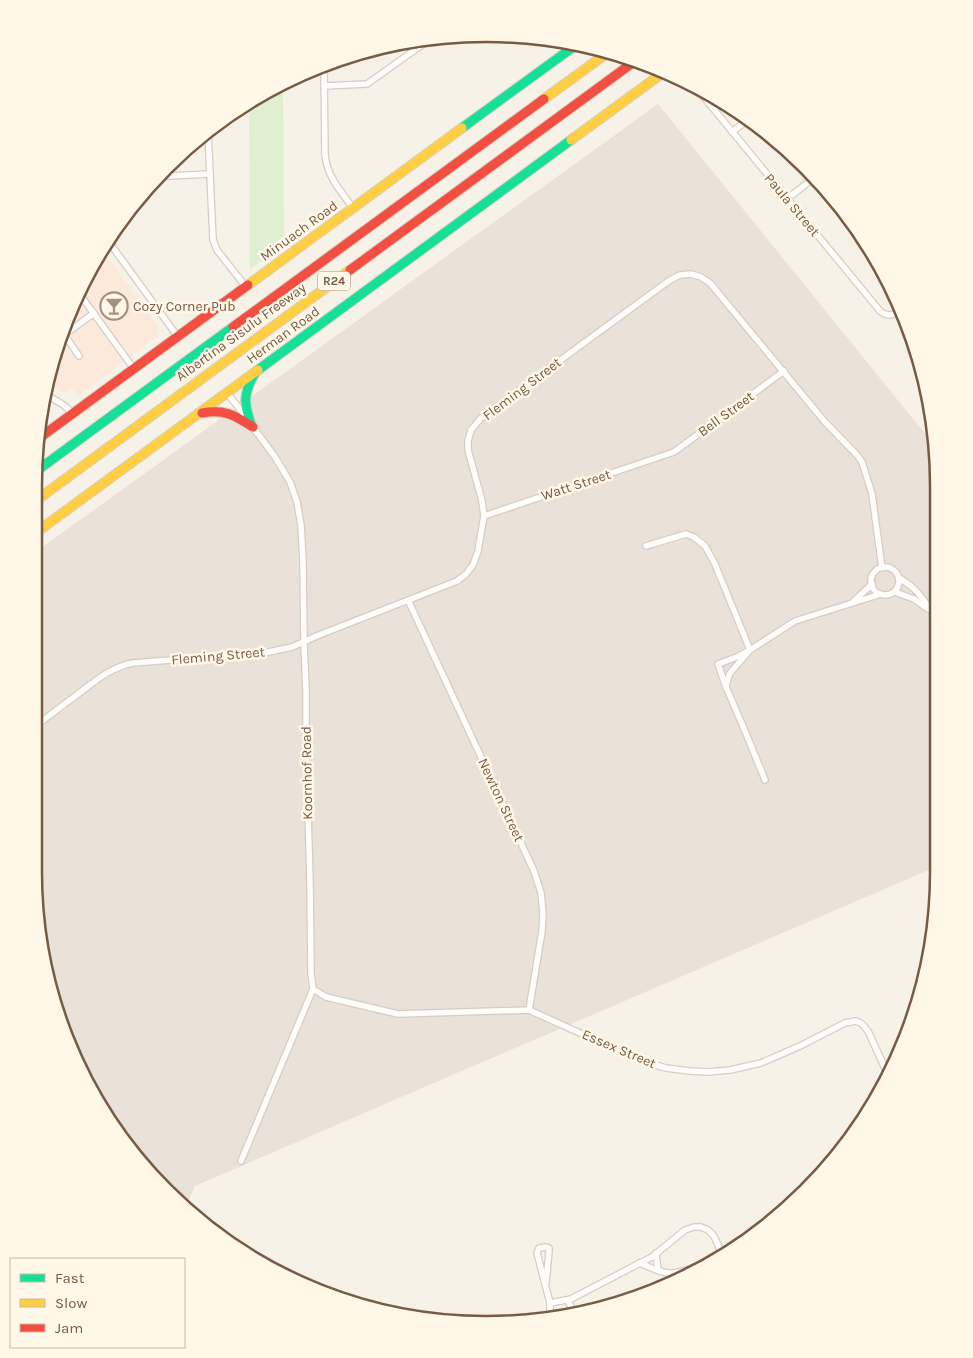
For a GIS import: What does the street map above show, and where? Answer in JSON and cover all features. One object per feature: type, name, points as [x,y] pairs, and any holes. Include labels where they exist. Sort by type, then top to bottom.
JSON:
[{"type":"main road","name":"Minuach Road","points":[[45,435],[569,50]]},
{"type":"main road","name":"Albertina Sisulu Freeway","points":[[43,466],[601,58]]},
{"type":"main road","name":"Albertina Sisulu Freeway","points":[[42,496],[628,66]]},
{"type":"main road","name":"Herman Road","points":[[620,103],[627,94],[653,75]]},
{"type":"main road","name":"Herman Road","points":[[42,528],[658,77]]},
{"type":"main road","points":[[252,425],[245,408],[244,396],[247,385],[257,371]]},
{"type":"main road","points":[[197,414],[215,410],[225,411],[252,425]]},
{"type":"street","points":[[324,86],[368,84],[418,48]]},
{"type":"street","points":[[324,73],[325,155],[327,168],[332,179],[353,208]]},
{"type":"street","name":"Paula Street","points":[[707,102],[880,311],[888,316],[895,312]]},
{"type":"street","points":[[732,132],[743,124]]},
{"type":"street","points":[[208,141],[212,236],[215,245],[246,288]]},
{"type":"street","points":[[170,176],[210,174]]},
{"type":"street","points":[[787,199],[809,182]]},
{"type":"street","points":[[113,247],[178,337]]},
{"type":"street","name":"Fleming Street","points":[[42,721],[99,678],[123,665],[264,653],[283,649],[453,583],[466,574],[476,560],[484,516],[468,446],[468,437],[473,427],[481,418],[676,276],[695,275],[710,283],[825,422],[862,462],[874,505],[882,568]]},
{"type":"street","points":[[84,300],[134,369]]},
{"type":"street","points":[[71,330],[94,313]]},
{"type":"street","points":[[68,339],[79,356]]},
{"type":"street","name":"Bell Street","points":[[667,454],[677,450],[784,371]]},
{"type":"street","name":"Koornhof Road","points":[[227,392],[283,471],[294,492],[301,525],[311,974],[313,989],[241,1161]]},
{"type":"street","points":[[52,398],[65,405],[72,415]]},
{"type":"street","name":"Watt Street","points":[[484,516],[667,454]]},
{"type":"street","points":[[646,546],[680,534],[694,537],[705,546],[715,564],[750,650]]},
{"type":"street","points":[[852,604],[872,584],[874,574],[882,568],[893,570],[899,578],[909,584],[922,597],[930,609]]},
{"type":"street","points":[[872,584],[875,591],[888,595],[894,592],[898,586],[899,578]]},
{"type":"street","points":[[894,592],[914,600],[930,611]]},
{"type":"street","points":[[766,780],[718,664],[750,650],[795,621],[881,594]]},
{"type":"street","name":"Newton Street","points":[[408,600],[540,886],[542,931],[529,1010]]},
{"type":"street","points":[[726,687],[730,673],[750,650]]},
{"type":"street","name":"Essex Street","points":[[313,989],[326,997],[398,1014],[529,1010],[642,1061],[675,1070],[698,1072],[730,1070],[761,1063],[845,1023],[856,1021],[865,1027],[885,1069]]},
{"type":"street","points":[[550,1304],[568,1300],[640,1263],[686,1230],[694,1227],[708,1230],[714,1236],[720,1249]]},
{"type":"street","points":[[546,1283],[549,1251],[549,1248],[546,1247],[539,1248],[537,1252],[546,1283],[550,1311]]},
{"type":"street","points":[[656,1253],[658,1270]]},
{"type":"street","points":[[640,1263],[670,1273],[682,1270]]},
{"type":"street","points":[[568,1300],[571,1307]]},
{"type":"shaded area","points":[[658,104],[928,437],[930,457],[930,869],[195,1186],[189,1200],[134,1142],[102,1094],[76,1041],[66,1014],[51,958],[43,901],[42,872],[42,547]]},
{"type":"shaded area","points":[[107,256],[158,327],[158,337],[140,349],[133,342],[139,350],[78,396],[72,388],[64,393],[54,388],[66,344],[87,292],[119,335],[87,292]]},
{"type":"green space","points":[[283,92],[284,245],[250,269],[249,112]]},
{"type":"traffic: fast","points":[[462,128],[569,50]]},
{"type":"traffic: fast","points":[[258,370],[571,140]]},
{"type":"traffic: fast","points":[[43,466],[233,327]]},
{"type":"traffic: fast","points":[[251,424],[247,411],[246,394],[254,375]]},
{"type":"traffic: slow","points":[[544,99],[601,58]]},
{"type":"traffic: slow","points":[[571,140],[658,77]]},
{"type":"traffic: slow","points":[[248,285],[462,128]]},
{"type":"traffic: slow","points":[[42,496],[350,270]]},
{"type":"traffic: slow","points":[[42,528],[258,370]]},
{"type":"traffic: jam","points":[[350,270],[628,66]]},
{"type":"traffic: jam","points":[[233,327],[544,99]]},
{"type":"traffic: jam","points":[[46,433],[248,285]]},
{"type":"traffic: jam","points":[[202,413],[217,412],[229,414],[253,427]]},
{"type":"place","name":"Cozy Corner Pub","points":[[114,306]]}]
